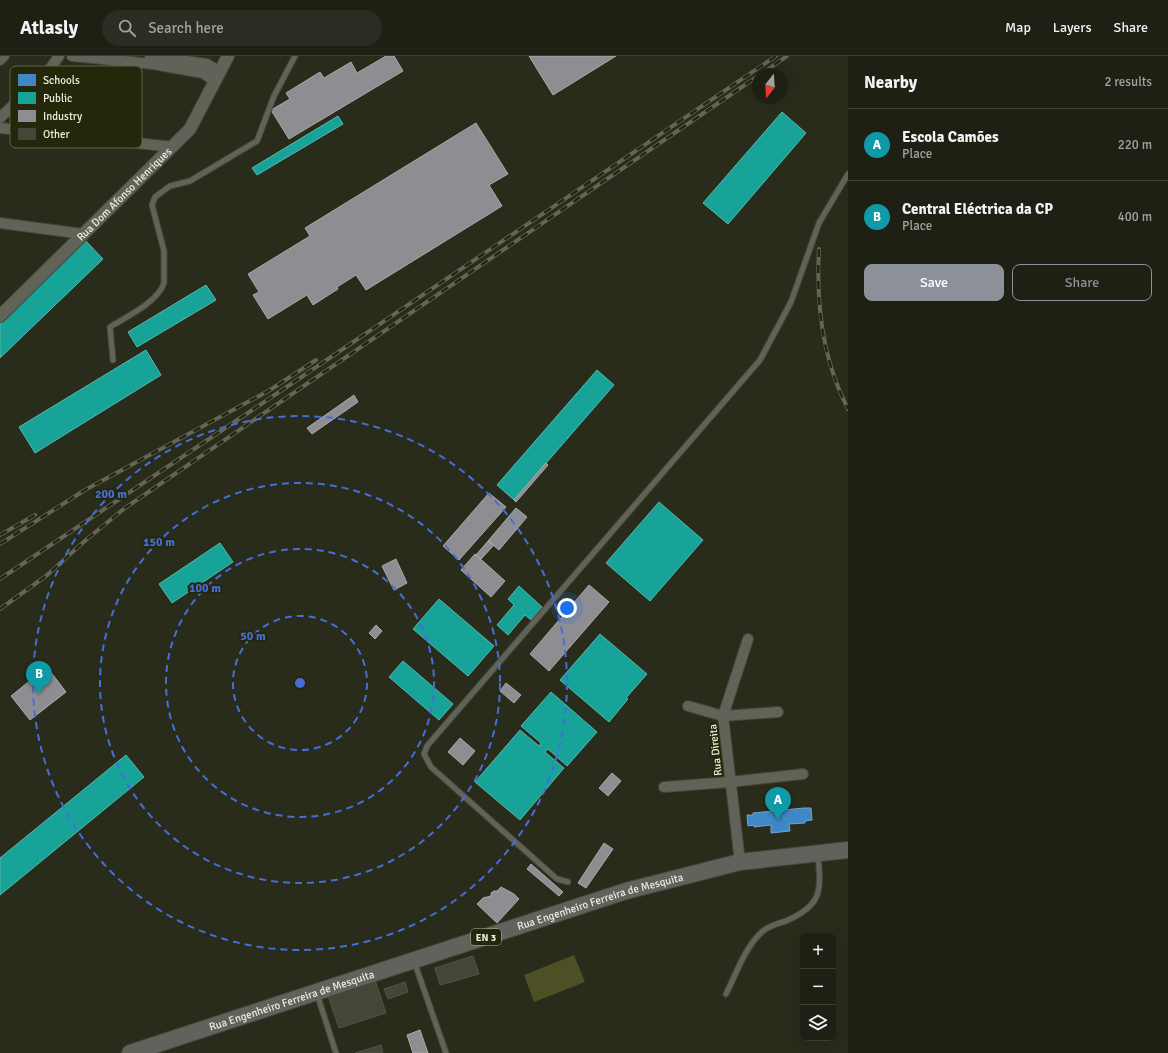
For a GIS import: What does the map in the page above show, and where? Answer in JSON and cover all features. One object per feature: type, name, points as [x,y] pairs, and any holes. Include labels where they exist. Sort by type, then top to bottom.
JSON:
[{"type":"main road","name":"Rua Engenheiro Ferreira de Mesquita","points":[[130,1053],[626,891],[740,862],[848,850]]},
{"type":"street","points":[[0,60],[4,56]]},
{"type":"street","points":[[52,66],[59,56]]},
{"type":"street","points":[[72,56],[153,58],[207,64],[217,76]]},
{"type":"street","name":"Rua Dom Afonso Henriques","points":[[0,316],[190,129],[228,56]]},
{"type":"street","points":[[0,118],[10,108]]},
{"type":"street","points":[[0,128],[10,129]]},
{"type":"street","points":[[142,144],[173,147]]},
{"type":"street","points":[[0,222],[83,234]]},
{"type":"street","name":"Rua Direita","points":[[740,862],[723,716],[748,639]]},
{"type":"street","points":[[688,706],[723,716],[778,712]]},
{"type":"street","points":[[664,787],[803,774]]},
{"type":"lane","points":[[113,360],[110,327],[155,297],[164,283],[164,251],[160,232],[152,210],[153,200],[159,193],[170,186],[190,181],[257,141],[274,96],[295,56]]},
{"type":"lane","points":[[568,882],[557,879],[431,767],[424,754],[427,746],[760,360],[791,302],[818,223],[848,174]]},
{"type":"lane","points":[[726,994],[753,941],[765,929],[801,914],[811,906],[817,894],[820,881],[818,853]]},
{"type":"lane","points":[[414,961],[446,1053]]},
{"type":"lane","points":[[317,993],[336,1053]]},
{"type":"green space","points":[[574,955],[585,982],[534,1002],[524,975]]},
{"type":"building: Schools","points":[[811,808],[812,820],[805,821],[805,823],[789,824],[790,831],[771,833],[771,825],[754,827],[754,825],[748,826],[747,815],[753,815],[753,813]]},
{"type":"building: Public","points":[[782,112],[806,133],[728,224],[703,203]]},
{"type":"building: Public","points":[[338,116],[343,124],[257,175],[252,168]]},
{"type":"building: Public","points":[[85,240],[103,259],[0,358],[0,322]]},
{"type":"building: Public","points":[[206,285],[216,300],[137,347],[128,332]]},
{"type":"building: Public","points":[[146,350],[161,375],[35,453],[19,427]]},
{"type":"building: Public","points":[[597,370],[614,385],[514,500],[497,485]]},
{"type":"building: Public","points":[[659,502],[703,540],[650,601],[606,563]]},
{"type":"building: Public","points":[[220,543],[233,562],[172,603],[159,584]]},
{"type":"building: Public","points":[[519,586],[542,607],[531,620],[525,615],[508,635],[497,625],[514,605],[508,599]]},
{"type":"building: Public","points":[[439,599],[494,646],[468,676],[413,629]]},
{"type":"building: Public","points":[[600,634],[647,674],[626,698],[628,699],[609,722],[560,680]]},
{"type":"building: Public","points":[[403,661],[453,704],[439,720],[389,677]]},
{"type":"building: Public","points":[[551,692],[597,732],[567,766],[548,749],[545,752],[564,768],[520,820],[475,782],[520,730],[539,746],[541,743],[521,726]]},
{"type":"building: Public","points":[[126,755],[144,777],[0,895],[0,858]]},
{"type":"building: Industry","points":[[386,56],[394,56],[403,71],[289,139],[271,110],[290,99],[286,93],[320,72],[324,78],[351,62],[357,73]]},
{"type":"building: Industry","points":[[529,56],[616,56],[553,95]]},
{"type":"building: Industry","points":[[476,123],[508,174],[489,185],[502,206],[366,290],[356,275],[313,305],[307,295],[268,319],[253,295],[259,292],[248,274],[310,236],[305,228]]},
{"type":"building: Industry","points":[[354,395],[358,402],[312,434],[307,428]]},
{"type":"building: Industry","points":[[546,463],[548,465],[516,502],[514,500]]},
{"type":"building: Industry","points":[[489,493],[506,507],[459,560],[443,546]]},
{"type":"building: Industry","points":[[516,508],[527,517],[499,550],[488,541]]},
{"type":"building: Industry","points":[[488,541],[494,545],[481,559],[476,555]]},
{"type":"building: Industry","points":[[475,554],[505,581],[491,597],[461,570]]},
{"type":"building: Industry","points":[[396,559],[407,583],[394,590],[382,566]]},
{"type":"building: Industry","points":[[589,585],[609,602],[549,671],[530,654]]},
{"type":"building: Industry","points":[[376,625],[382,631],[375,639],[369,633]]},
{"type":"building: Industry","points":[[47,667],[66,692],[30,720],[11,696]]},
{"type":"building: Industry","points":[[506,683],[521,695],[514,703],[500,691]]},
{"type":"building: Industry","points":[[460,738],[475,751],[463,765],[448,752]]},
{"type":"building: Industry","points":[[612,773],[621,781],[608,796],[599,788]]},
{"type":"building: Industry","points":[[604,843],[613,849],[586,888],[578,883]]},
{"type":"building: Industry","points":[[531,864],[563,892],[559,896],[527,869]]},
{"type":"building: Industry","points":[[501,887],[514,894],[519,899],[497,923],[477,904],[483,898],[491,896],[491,893],[497,891]]},
{"type":"building: Industry","points":[[420,1030],[428,1053],[413,1053],[407,1035]]},
{"type":"building: Other","points":[[473,956],[479,974],[440,985],[435,968]]},
{"type":"building: Other","points":[[375,980],[386,1013],[339,1028],[328,996]]},
{"type":"building: Other","points":[[405,982],[408,992],[388,999],[384,989]]},
{"type":"building: Other","points":[[381,1045],[383,1053],[355,1053]]},
{"type":"railway","points":[[0,579],[776,56]]},
{"type":"railway","points":[[770,68],[787,56]]},
{"type":"railway","points":[[0,609],[46,576],[87,539],[125,508],[752,80]]},
{"type":"railway","points":[[819,249],[818,270],[820,311],[823,331],[832,371],[848,409]]},
{"type":"railway","points":[[0,544],[85,490],[270,390],[316,360]]},
{"type":"railway","points":[[0,535],[35,515]]},
{"type":"place","name":"Central Eléctrica da CP","points":[[39,694]]},
{"type":"place","name":"Escola Camões","points":[[778,820]]}]
